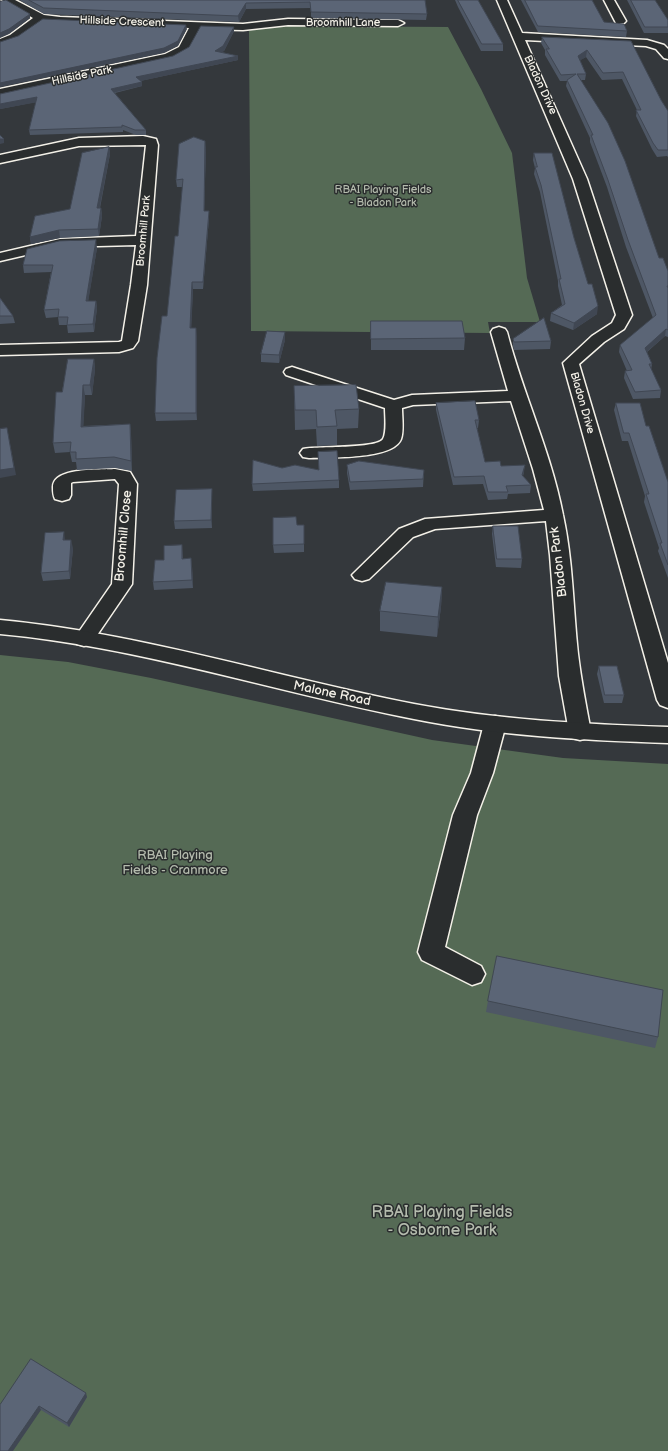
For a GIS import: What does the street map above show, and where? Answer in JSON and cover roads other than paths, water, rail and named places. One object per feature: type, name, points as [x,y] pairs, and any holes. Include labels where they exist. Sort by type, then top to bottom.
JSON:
[{"type":"street","name":"Hillside Crescent","points":[[7,0],[41,18],[242,27]]},
{"type":"street","name":"Bladon Drive","points":[[502,0],[581,180],[624,315],[618,326],[598,339],[571,363],[668,700]]},
{"type":"street","points":[[609,0],[620,21]]},
{"type":"street","name":"Broomhill Lane","points":[[246,16],[288,15],[288,22]]},
{"type":"street","points":[[0,43],[14,37],[41,18]]},
{"type":"street","name":"Broomhill Lane","points":[[242,27],[288,22],[398,23]]},
{"type":"street","name":"Hillside Park","points":[[0,93],[169,57],[184,49],[196,25]]},
{"type":"street","points":[[517,36],[647,43],[660,47],[668,56]]},
{"type":"street","name":"Broomhill Park","points":[[0,159],[79,142],[143,140],[151,142],[143,240],[130,341],[127,345],[119,347],[0,350]]},
{"type":"street","points":[[0,257],[60,243],[143,240]]},
{"type":"street","name":"Bladon Park","points":[[499,332],[505,359],[518,396],[554,515],[562,575],[570,675],[580,732]]},
{"type":"street","points":[[292,372],[394,405],[412,400],[518,396]]},
{"type":"street","points":[[309,453],[368,450],[386,446],[392,439],[394,405]]},
{"type":"street","name":"Broomhill Close","points":[[62,495],[62,483],[64,479],[71,477],[115,474],[124,476],[128,484],[122,584],[84,639]]},
{"type":"street","points":[[362,575],[406,532],[432,523],[554,515]]},
{"type":"street","name":"Malone Road","points":[[0,627],[44,631],[84,639],[424,713],[495,724],[580,732],[668,735]]},
{"type":"street","points":[[472,974],[431,952],[465,816],[482,773],[495,724]]},
{"type":"park label","name":"RBAI Playing Fields - Bladon Park","points":[[383,196]]},
{"type":"park label","name":"RBAI Playing Fields - Cranmore","points":[[175,864]]},
{"type":"park label","name":"RBAI Playing Fields - Osborne Park","points":[[442,1222]]}]
